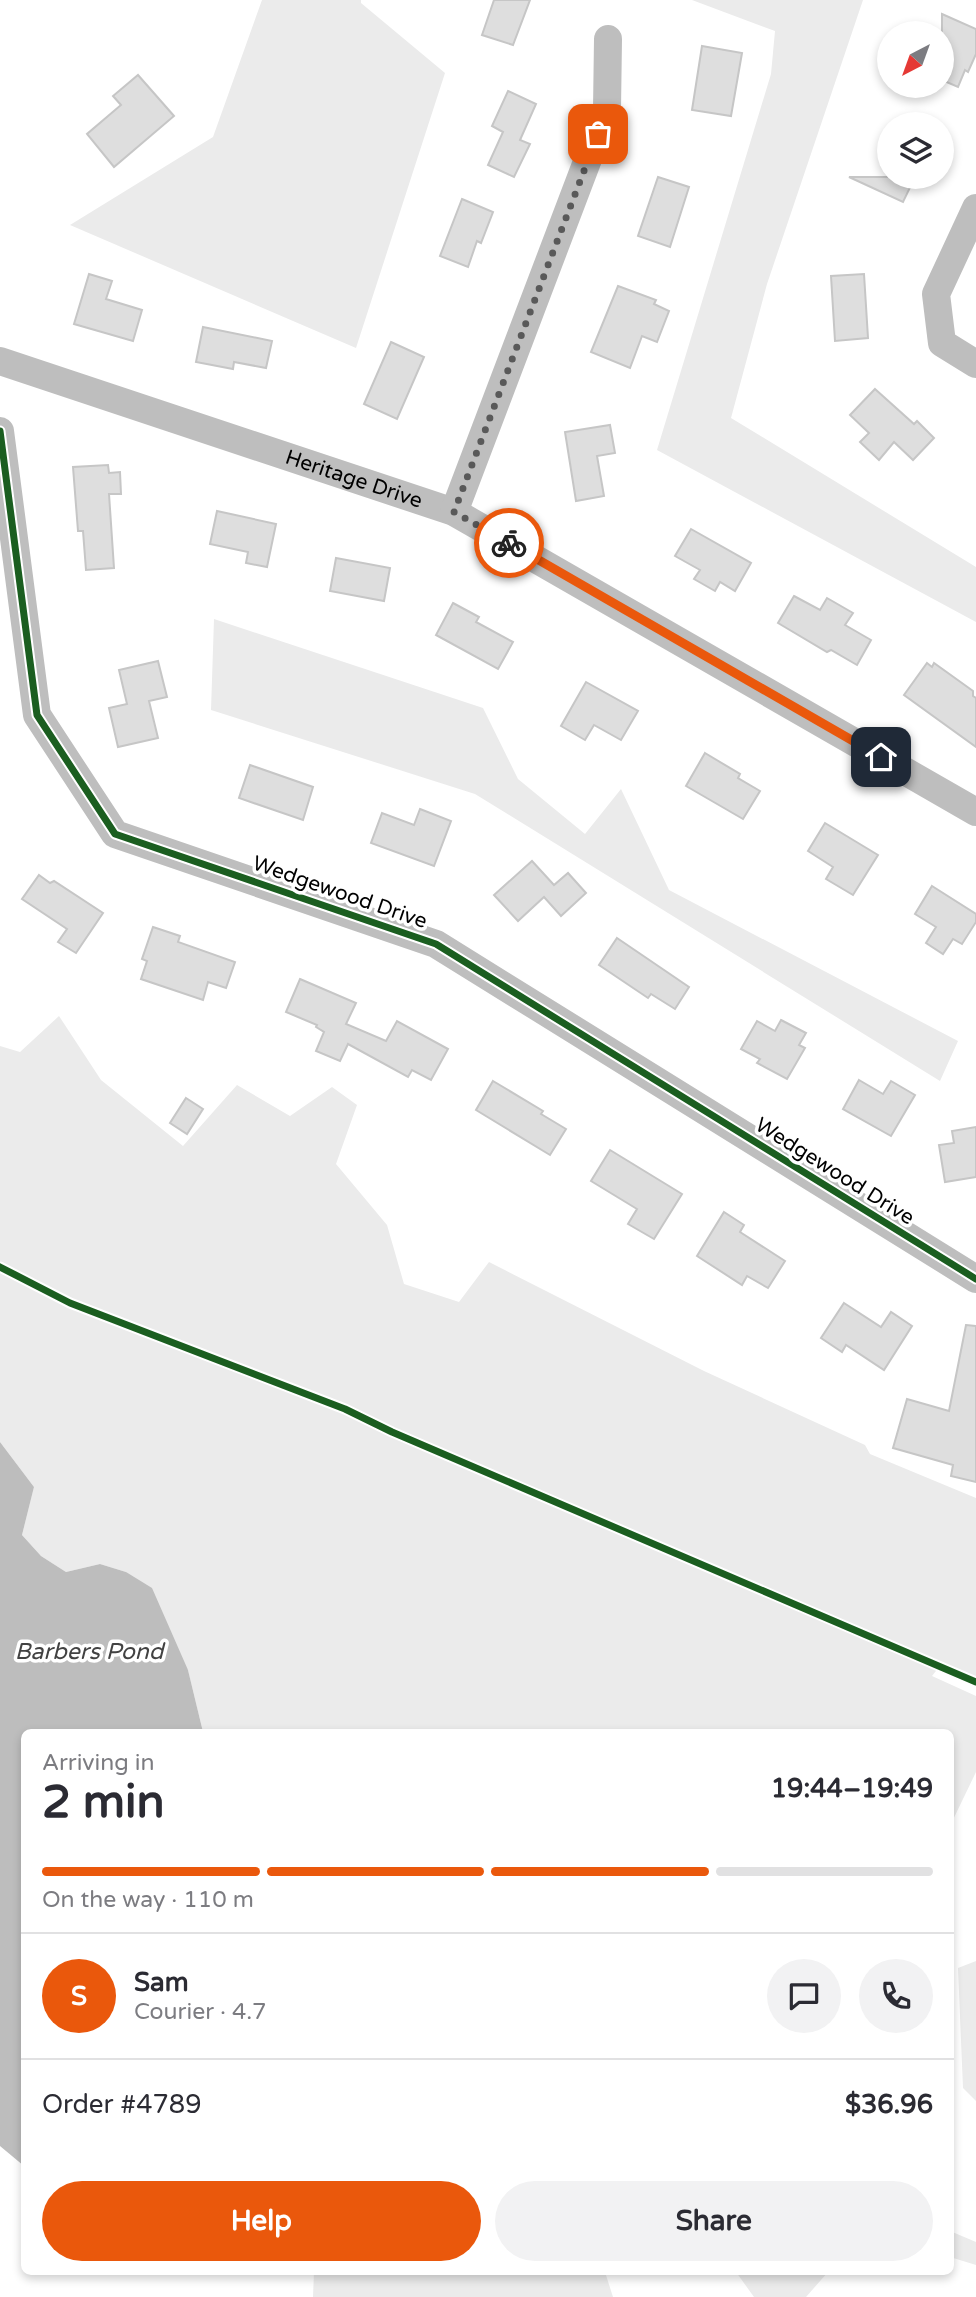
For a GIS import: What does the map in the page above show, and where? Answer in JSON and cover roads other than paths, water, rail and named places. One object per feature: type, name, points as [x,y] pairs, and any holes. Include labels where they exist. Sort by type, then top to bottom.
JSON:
[{"type":"street","points":[[454,512],[607,109],[608,39]]},
{"type":"street","points":[[976,208],[936,294],[942,343],[976,364]]},
{"type":"street","name":"Heritage Drive","points":[[0,361],[454,512],[976,812]]},
{"type":"street","name":"Wedgewood Drive","points":[[0,431],[37,715],[115,834],[436,944],[976,1279]]},
{"type":"water","name":"Barbers Pond","points":[[0,1442],[34,1487],[22,1535],[41,1556],[66,1572],[100,1564],[126,1572],[152,1588],[188,1670],[202,1729],[21,1729],[21,2164],[0,2146]]}]
